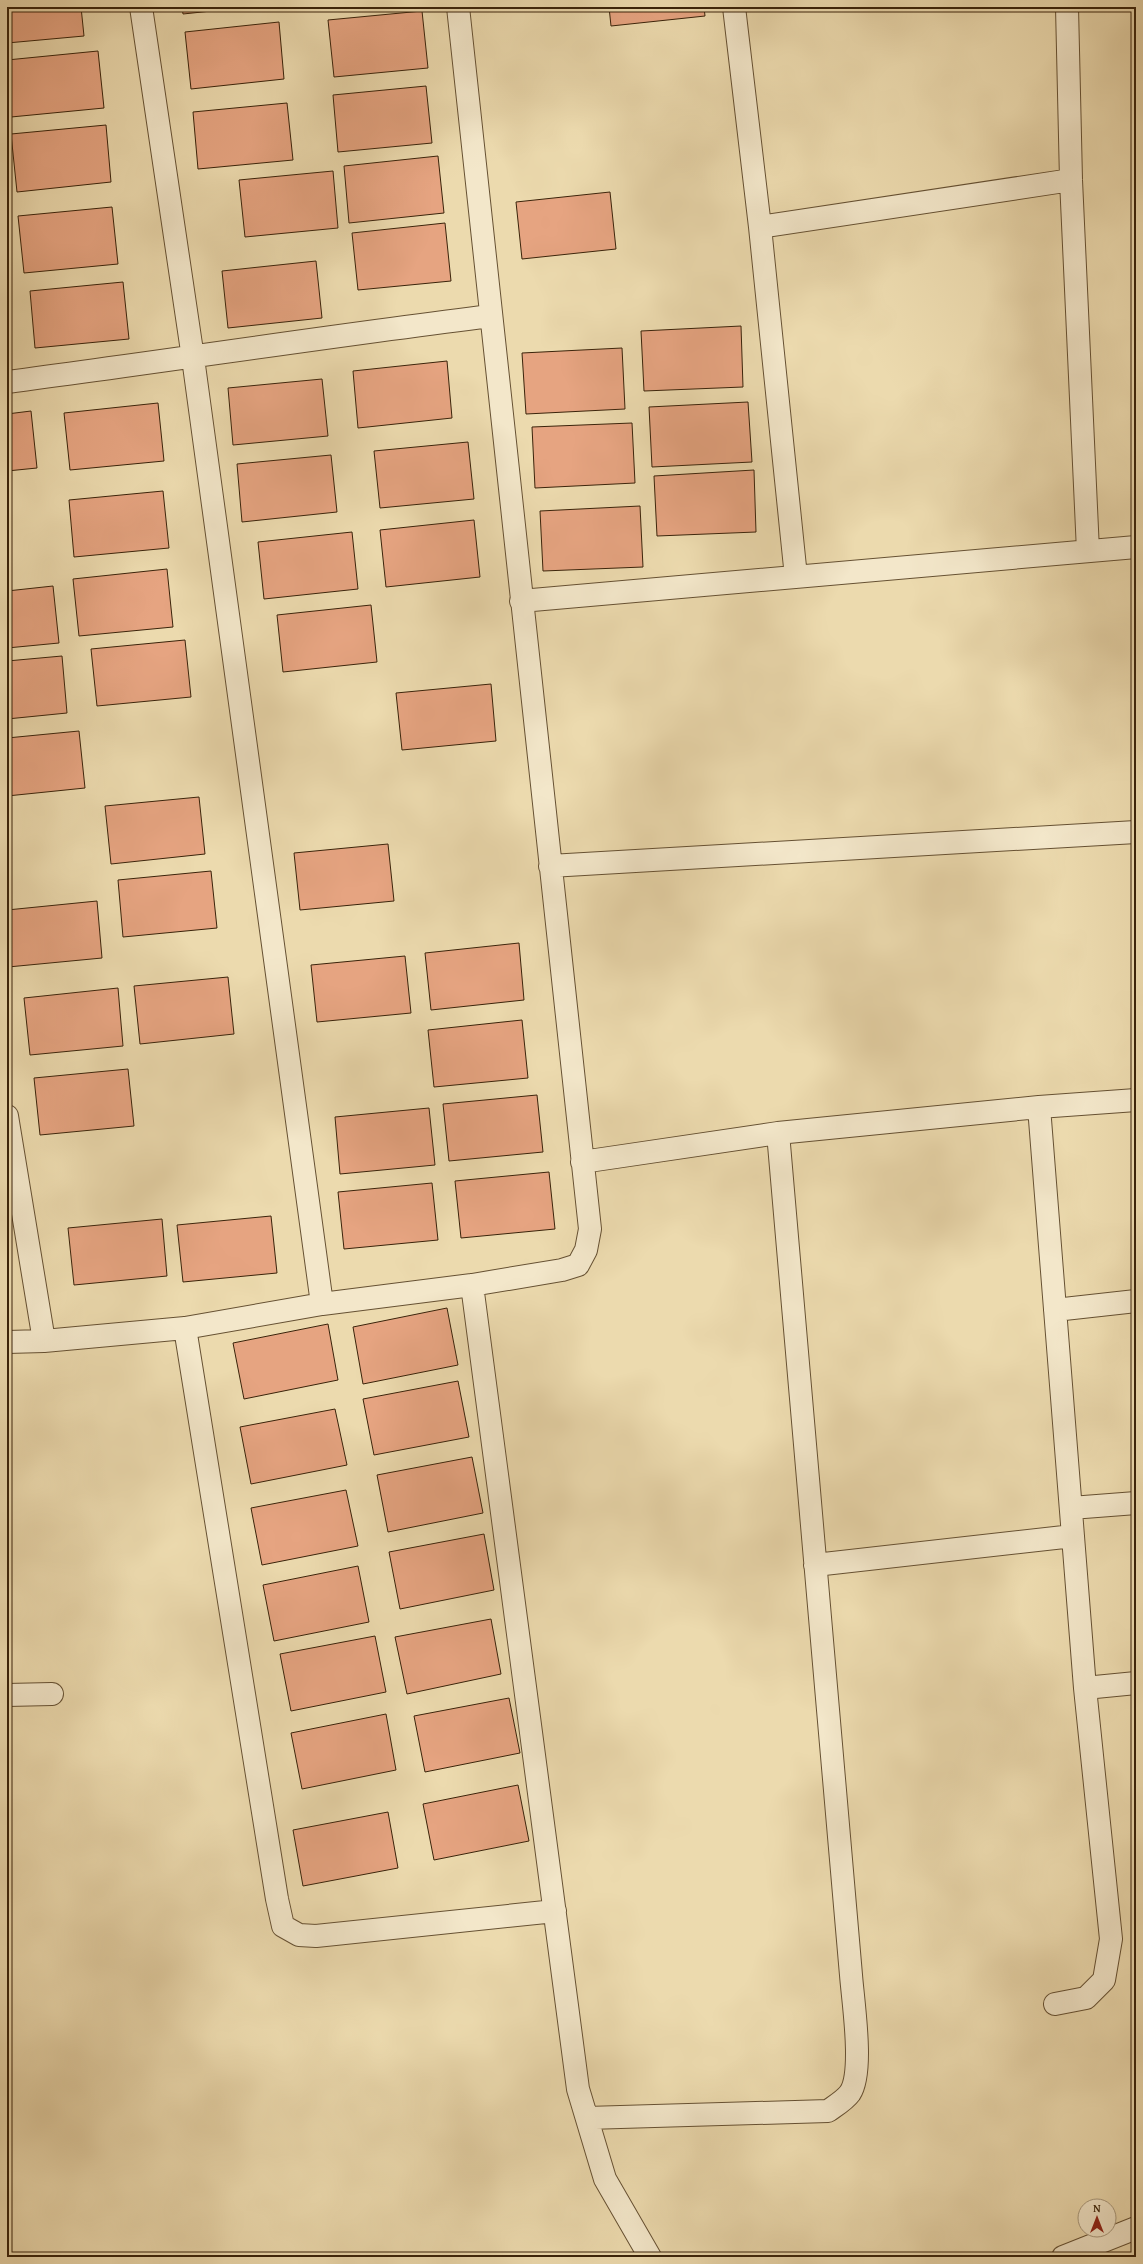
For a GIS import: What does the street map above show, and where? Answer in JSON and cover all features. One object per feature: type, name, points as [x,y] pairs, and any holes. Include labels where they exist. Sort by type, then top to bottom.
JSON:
[{"type":"street","points":[[141,7],[193,358],[322,1304]]},
{"type":"street","points":[[7,1342],[44,1341],[185,1328],[322,1304],[472,1285],[562,1270],[578,1265],[586,1250],[590,1230],[458,7]]},
{"type":"street","points":[[734,7],[760,227],[796,577]]},
{"type":"street","points":[[1067,7],[1071,180],[1088,551]]},
{"type":"street","points":[[760,227],[1071,180]]},
{"type":"street","points":[[7,382],[193,358],[356,332],[491,316]]},
{"type":"street","points":[[521,601],[1136,546]]},
{"type":"street","points":[[550,866],[1136,832]]},
{"type":"street","points":[[582,1162],[778,1133],[1039,1107],[1136,1100]]},
{"type":"street","points":[[1039,1107],[1085,1688],[1111,1939],[1104,1980],[1086,1998],[1055,2004]]},
{"type":"street","points":[[7,1116],[44,1341]]},
{"type":"street","points":[[587,2118],[828,2111],[849,2095],[855,2081],[857,2060],[851,1974],[778,1133]]},
{"type":"street","points":[[472,1285],[578,2089],[605,2179],[650,2257]]},
{"type":"street","points":[[1055,1310],[1136,1301]]},
{"type":"street","points":[[185,1328],[277,1900],[283,1926],[299,1935],[316,1936],[555,1911]]},
{"type":"street","points":[[1071,1508],[1136,1502]]},
{"type":"street","points":[[815,1566],[1073,1536]]},
{"type":"street","points":[[1085,1688],[1136,1683]]},
{"type":"street","points":[[7,1695],[52,1694]]},
{"type":"street","points":[[1063,2257],[1136,2228]]},
{"type":"building","points":[[7,7],[81,7],[84,36],[7,43]]},
{"type":"building","points":[[182,7],[249,7],[183,14]]},
{"type":"building","points":[[609,7],[704,7],[705,16],[611,26]]},
{"type":"building","points":[[422,11],[428,68],[334,77],[328,20]]},
{"type":"building","points":[[279,22],[284,79],[191,89],[185,32]]},
{"type":"building","points":[[98,51],[104,108],[11,117],[7,60]]},
{"type":"building","points":[[426,86],[432,143],[338,152],[333,95]]},
{"type":"building","points":[[287,103],[293,160],[198,169],[193,112]]},
{"type":"building","points":[[106,125],[111,182],[17,192],[11,134]]},
{"type":"building","points":[[438,156],[444,213],[349,223],[344,166]]},
{"type":"building","points":[[333,171],[338,228],[245,237],[239,180]]},
{"type":"building","points":[[610,192],[616,249],[522,259],[516,202]]},
{"type":"building","points":[[112,207],[118,264],[24,273],[18,216]]},
{"type":"building","points":[[445,223],[451,281],[358,290],[352,233]]},
{"type":"building","points":[[316,261],[322,318],[228,328],[222,271]]},
{"type":"building","points":[[123,282],[129,339],[35,348],[30,291]]},
{"type":"building","points":[[7,321],[11,357],[7,357]]},
{"type":"building","points":[[741,326],[743,387],[644,391],[641,331]]},
{"type":"building","points":[[622,348],[625,409],[526,414],[522,353]]},
{"type":"building","points":[[447,361],[452,418],[358,428],[353,371]]},
{"type":"building","points":[[322,379],[328,436],[233,445],[228,388]]},
{"type":"building","points":[[748,402],[752,462],[652,467],[649,407]]},
{"type":"building","points":[[158,403],[164,461],[70,470],[64,413]]},
{"type":"building","points":[[31,411],[37,468],[7,471],[7,414]]},
{"type":"building","points":[[632,423],[635,483],[535,488],[532,427]]},
{"type":"building","points":[[468,442],[474,499],[380,508],[374,451]]},
{"type":"building","points":[[331,455],[337,512],[242,522],[237,464]]},
{"type":"building","points":[[754,470],[756,532],[657,536],[654,476]]},
{"type":"building","points":[[163,491],[169,548],[74,557],[69,500]]},
{"type":"building","points":[[640,506],[643,567],[543,571],[540,511]]},
{"type":"building","points":[[474,520],[480,577],[386,587],[380,530]]},
{"type":"building","points":[[352,532],[358,589],[264,599],[258,542]]},
{"type":"building","points":[[167,569],[173,627],[79,636],[73,579]]},
{"type":"building","points":[[53,586],[59,643],[7,648],[7,591]]},
{"type":"building","points":[[371,605],[377,662],[283,672],[277,615]]},
{"type":"building","points":[[185,640],[191,697],[97,706],[91,649]]},
{"type":"building","points":[[62,656],[67,713],[7,719],[7,661]]},
{"type":"building","points":[[491,684],[496,741],[402,750],[396,693]]},
{"type":"building","points":[[79,731],[85,788],[7,796],[7,738]]},
{"type":"building","points":[[199,797],[205,854],[111,864],[105,806]]},
{"type":"building","points":[[388,844],[394,901],[300,910],[294,853]]},
{"type":"building","points":[[211,871],[217,928],[123,937],[118,880]]},
{"type":"building","points":[[97,901],[102,958],[8,967],[7,910]]},
{"type":"building","points":[[519,943],[524,1000],[431,1010],[425,953]]},
{"type":"building","points":[[405,956],[411,1013],[317,1022],[311,965]]},
{"type":"building","points":[[228,977],[234,1034],[140,1044],[134,986]]},
{"type":"building","points":[[118,988],[123,1046],[30,1055],[24,998]]},
{"type":"building","points":[[522,1020],[528,1078],[434,1087],[428,1030]]},
{"type":"building","points":[[128,1069],[134,1126],[40,1135],[34,1078]]},
{"type":"building","points":[[537,1095],[543,1152],[449,1161],[443,1104]]},
{"type":"building","points":[[429,1108],[435,1165],[340,1174],[335,1117]]},
{"type":"building","points":[[549,1172],[555,1229],[461,1238],[455,1181]]},
{"type":"building","points":[[432,1183],[438,1240],[344,1249],[338,1192]]},
{"type":"building","points":[[271,1216],[277,1273],[183,1282],[177,1225]]},
{"type":"building","points":[[162,1219],[167,1276],[74,1285],[68,1228]]},
{"type":"building","points":[[447,1308],[458,1365],[363,1384],[353,1327]]},
{"type":"building","points":[[328,1324],[338,1380],[244,1399],[233,1343]]},
{"type":"building","points":[[458,1381],[469,1437],[374,1455],[363,1399]]},
{"type":"building","points":[[335,1409],[347,1465],[251,1484],[240,1427]]},
{"type":"building","points":[[472,1457],[483,1513],[388,1532],[377,1475]]},
{"type":"building","points":[[346,1490],[358,1546],[262,1565],[251,1508]]},
{"type":"building","points":[[484,1534],[494,1590],[400,1609],[389,1552]]},
{"type":"building","points":[[358,1566],[369,1622],[274,1641],[263,1585]]},
{"type":"building","points":[[491,1619],[501,1674],[407,1694],[395,1637]]},
{"type":"building","points":[[375,1636],[386,1692],[291,1711],[280,1654]]},
{"type":"building","points":[[509,1698],[520,1753],[425,1772],[414,1716]]},
{"type":"building","points":[[386,1714],[396,1770],[302,1789],[291,1733]]},
{"type":"building","points":[[518,1785],[529,1841],[434,1860],[423,1804]]},
{"type":"building","points":[[388,1812],[398,1868],[303,1886],[293,1830]]}]
